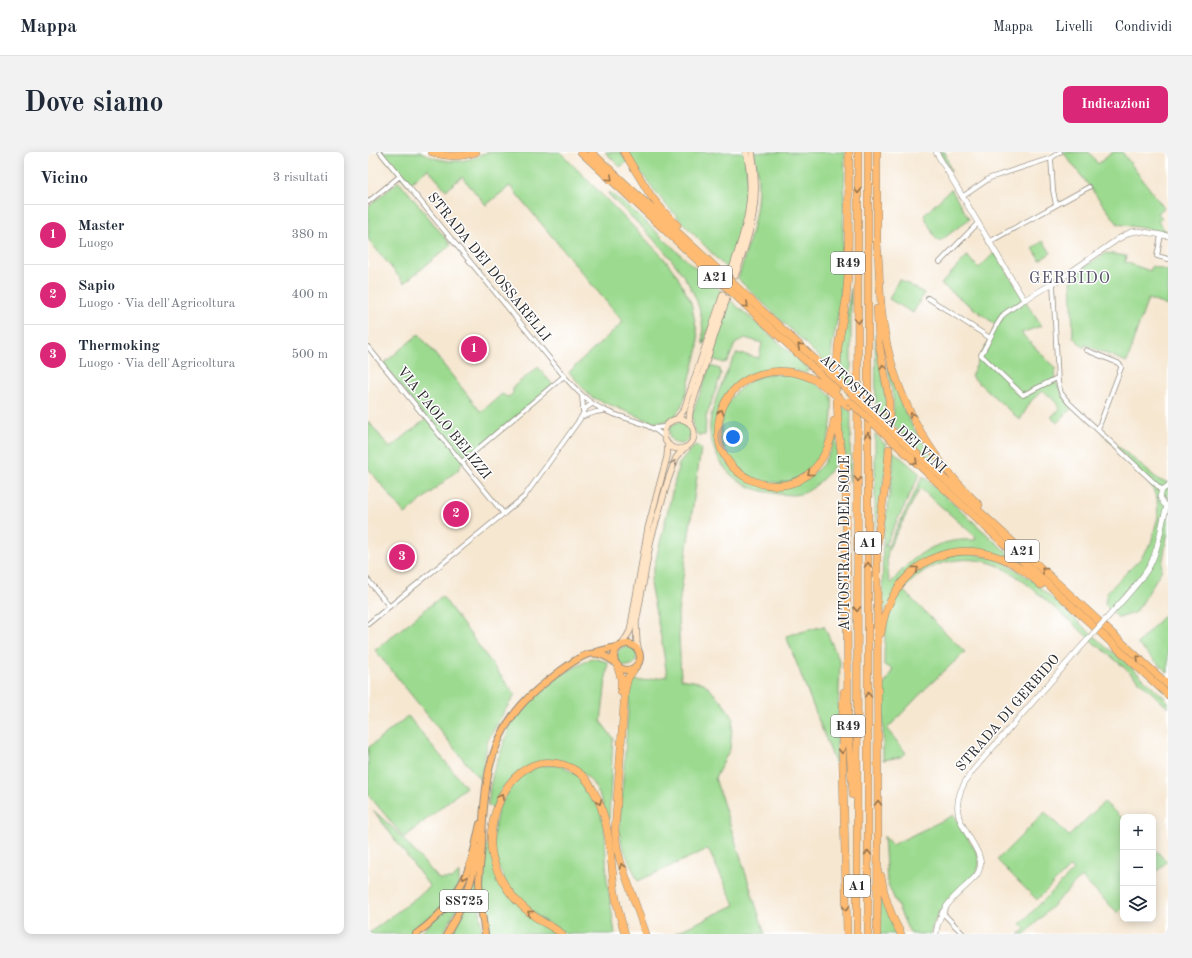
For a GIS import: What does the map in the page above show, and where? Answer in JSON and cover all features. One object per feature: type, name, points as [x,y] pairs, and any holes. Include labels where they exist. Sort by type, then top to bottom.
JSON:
[{"type":"highway","points":[[432,152],[453,156],[461,156],[476,152]]},
{"type":"highway","name":"AUTOSTRADA DEI VINI","points":[[581,152],[849,404]]},
{"type":"highway","name":"AUTOSTRADA DEI VINI","points":[[591,152],[849,391],[874,421],[1168,695]]},
{"type":"highway","points":[[624,152],[651,196],[664,212],[709,256],[742,293]]},
{"type":"highway","name":"R49","points":[[837,373],[838,347],[846,300],[848,275],[849,152]]},
{"type":"highway","name":"AUTOSTRADA DEL SOLE","points":[[857,934],[858,152]]},
{"type":"highway","name":"AUTOSTRADA DEL SOLE","points":[[868,152],[868,934]]},
{"type":"highway","name":"R49","points":[[877,152],[878,336],[889,399],[890,420]]},
{"type":"highway","points":[[877,243],[880,268],[881,306],[885,334],[892,366],[916,425],[942,463],[977,504],[992,517],[1024,553]]},
{"type":"highway","name":"R49","points":[[849,404],[826,387],[805,375],[778,371],[770,372],[754,376],[740,384],[729,395],[720,415],[718,427],[719,440],[724,456],[740,474],[760,484],[784,485],[801,479],[810,473],[816,468],[823,457],[828,447],[834,426],[836,400],[846,491],[849,734],[857,839]]},
{"type":"highway","points":[[849,404],[874,421]]},
{"type":"highway","name":"AUTOSTRADA DEI VINI","points":[[874,421],[1024,553],[1168,685]]},
{"type":"highway","name":"R49","points":[[877,934],[878,542],[879,524],[887,477],[889,448]]},
{"type":"highway","points":[[878,681],[882,630],[890,602],[899,586],[910,573],[925,562],[940,556],[953,552],[977,552],[992,555],[1009,562],[1028,573],[1052,594],[1082,616]]},
{"type":"highway","points":[[847,614],[842,732],[847,934]]},
{"type":"highway","points":[[611,860],[612,817],[621,689],[621,678],[617,664]]},
{"type":"highway","points":[[636,666],[628,678],[625,690],[615,830],[620,860],[646,934]]},
{"type":"highway","points":[[562,934],[536,918],[520,904],[506,886],[496,867],[492,851],[492,831],[495,810],[504,791],[520,773],[535,765],[552,762],[562,764],[579,773],[589,783],[601,805],[607,833],[615,894],[625,934]]},
{"type":"highway","points":[[878,842],[884,893],[891,914],[901,934]]},
{"type":"main road","points":[[746,152],[750,179],[748,213],[733,274],[748,240],[754,207],[756,177],[752,152]]},
{"type":"main road","points":[[617,664],[614,656],[616,650],[621,646],[630,631],[648,528],[667,457],[668,444],[665,438],[665,429],[670,422],[677,419],[684,410],[725,296],[690,410],[689,422]]},
{"type":"main road","points":[[591,653],[606,656],[621,668],[629,669],[636,666],[639,662],[640,657],[637,643],[636,623],[651,539],[676,458],[684,448],[692,442],[694,436],[693,427],[689,422],[686,420],[677,419]]},
{"type":"main road","points":[[668,444],[676,448],[684,448]]},
{"type":"main road","points":[[485,934],[480,902],[483,813],[490,761],[500,737],[522,703],[543,684],[582,656],[626,644],[632,644],[639,652]]},
{"type":"main road","points":[[416,934],[430,924],[441,913],[458,889],[471,861],[483,813]]},
{"type":"main road","name":"SS725","points":[[447,934],[470,886],[475,866],[483,813]]},
{"type":"street","name":"STRADA DEI DOSSARELLI","points":[[380,152],[582,396],[592,404],[605,411],[654,428]]},
{"type":"street","points":[[936,152],[1024,300]]},
{"type":"street","points":[[962,197],[990,178],[1051,158],[1060,152]]},
{"type":"street","points":[[1051,158],[1053,190],[1056,205]]},
{"type":"street","points":[[368,202],[400,176]]},
{"type":"street","points":[[989,242],[1089,187]]},
{"type":"street","points":[[940,262],[978,223]]},
{"type":"street","points":[[1057,378],[1023,395],[981,355],[1004,314],[1024,300],[1062,278],[1118,239],[1131,232],[1138,231],[1168,236]]},
{"type":"street","points":[[1160,234],[1157,256],[1168,259]]},
{"type":"street","points":[[1053,283],[1057,378],[1061,393],[1069,403],[1162,490]]},
{"type":"street","points":[[928,298],[990,338]]},
{"type":"street","name":"VIA PAOLO BELIZZI","points":[[368,347],[504,514]]},
{"type":"street","points":[[1086,350],[1118,363],[1121,366],[1098,429]]},
{"type":"street","points":[[462,462],[564,376]]},
{"type":"street","points":[[582,396],[584,407],[583,415]]},
{"type":"street","points":[[368,624],[524,497],[583,415],[589,411],[592,404]]},
{"type":"street","points":[[583,415],[605,411]]},
{"type":"street","points":[[654,428],[667,425]]},
{"type":"street","points":[[654,428],[665,438]]},
{"type":"street","points":[[1168,486],[1162,490],[1160,497],[1168,506]]},
{"type":"street","name":"STRADA DI GERBIDO","points":[[936,934],[942,912],[951,899],[976,876],[980,869],[981,862],[979,855],[959,817],[959,794],[964,782],[1144,575],[1152,562],[1157,549],[1163,518],[1168,506]]},
{"type":"street","points":[[368,580],[389,606]]},
{"type":"street","points":[[942,912],[963,934]]},
{"type":"green space","points":[[380,152],[421,152],[434,158],[448,161],[461,161],[474,158],[487,152],[560,152],[662,256],[676,274],[691,302],[698,337],[698,348],[684,401],[676,415],[664,422],[652,422],[591,397],[569,372],[623,322],[510,186],[486,205],[462,177],[446,190],[428,169],[408,185]]},
{"type":"green space","points":[[605,152],[621,152],[627,162],[620,167]]},
{"type":"green space","points":[[627,152],[744,152],[747,168],[747,198],[742,226],[728,270],[665,204]]},
{"type":"green space","points":[[754,152],[845,152],[842,281],[840,305],[832,347],[831,368],[738,279],[752,231],[757,201],[758,185]]},
{"type":"green space","points":[[939,152],[945,152],[951,172]]},
{"type":"green space","points":[[1063,152],[1089,152],[1098,164],[1113,152],[1122,152],[1164,208],[1158,213],[1162,218],[1158,221],[1166,232],[1118,224]]},
{"type":"green space","points":[[399,181],[451,245],[404,283],[368,239],[368,207]]},
{"type":"green space","points":[[951,189],[969,219],[939,242],[934,236],[924,215]]},
{"type":"green space","points":[[609,192],[637,214],[722,292],[704,344],[701,316],[696,299],[688,282],[664,250],[608,194]]},
{"type":"green space","points":[[1043,241],[1051,253],[1040,260],[1033,248]]},
{"type":"green space","points":[[995,252],[1041,326],[1021,333],[1055,368],[1056,383],[1072,408],[1057,423],[1051,417],[1059,410],[1057,404],[1042,391],[1031,401],[1020,420],[971,376],[996,325],[941,284],[967,256],[979,268]]},
{"type":"green space","points":[[1106,253],[1126,256],[1125,262],[1150,271],[1152,266],[1168,271],[1168,306],[1148,299],[1127,362],[1085,345],[1084,348],[1073,337],[1071,276]]},
{"type":"green space","points":[[899,279],[924,293],[913,313],[889,299]]},
{"type":"green space","points":[[851,288],[851,387],[839,376],[840,355]]},
{"type":"green space","points":[[730,300],[808,368],[809,371],[806,373],[786,369],[737,383],[730,389],[721,402],[718,411],[725,461],[766,487],[812,475],[823,464],[830,451],[834,437],[836,436],[838,461],[819,482],[806,492],[796,495],[779,494],[748,486],[727,471],[715,452],[711,437],[710,422],[715,402],[728,369],[737,353],[759,358],[762,343],[745,338],[735,344],[728,361],[724,363],[710,358]]},
{"type":"green space","points":[[419,334],[481,412],[502,394],[507,397],[510,396],[513,393],[513,387],[538,367],[553,385],[462,462],[459,469],[405,514],[368,468],[368,421],[390,448],[426,419],[383,364]]},
{"type":"green space","points":[[875,334],[886,398],[886,419],[876,409]]},
{"type":"green space","points":[[887,363],[903,408],[914,429],[939,466],[938,467],[894,426],[893,398]]},
{"type":"green space","points":[[710,366],[720,369],[721,375],[706,417],[705,435],[698,435],[694,429],[692,415]]},
{"type":"green space","points":[[771,374],[804,378],[818,385],[832,397],[832,419],[829,434],[819,459],[813,467],[802,475],[790,480],[778,482],[753,478],[743,471],[726,452],[722,439],[724,411],[730,399],[740,389],[753,380]]},
{"type":"green space","points":[[840,403],[851,412],[850,482],[840,422]]},
{"type":"green space","points":[[680,422],[684,423],[690,429],[690,437],[684,443],[680,444],[676,443],[670,437],[669,433],[670,429],[676,423]]},
{"type":"green space","points":[[1102,433],[1159,480],[1168,482],[1168,531],[1161,571],[1141,605],[1134,613],[1119,618],[1108,608],[1105,603],[1107,592],[1141,558],[1151,543],[1158,517],[1157,498],[1149,482]]},
{"type":"green space","points":[[875,434],[886,445],[886,464],[875,535]]},
{"type":"green space","points":[[695,445],[701,448],[678,613],[681,679],[704,683],[721,701],[733,717],[730,749],[715,778],[765,934],[676,934],[675,933],[735,905],[708,849],[638,881],[622,846],[619,832],[630,686],[632,680],[642,681],[667,676],[662,642],[650,584],[679,464]]},
{"type":"green space","points":[[893,451],[920,474],[885,545],[888,546],[923,476],[1016,561],[975,549],[917,565],[883,613],[883,538],[893,470]],"holes":[[[920,488],[976,537],[975,540],[949,542],[927,550],[908,564],[891,583],[889,581],[887,558],[888,550]]]},
{"type":"green space","points":[[973,554],[993,558],[1005,563],[1034,582],[1168,701],[1168,708],[1108,653],[1095,644],[1019,578],[999,566],[990,563],[972,560],[953,561],[943,563],[926,570],[903,590],[965,652],[927,687],[887,729],[906,753],[901,757],[883,760],[883,688],[893,669],[884,665],[887,619],[890,610],[904,585],[917,571],[933,561],[942,558],[952,555]]},
{"type":"green space","points":[[442,596],[515,695],[488,740],[480,780],[375,650]]},
{"type":"green space","points":[[1168,611],[1168,673],[1137,644]]},
{"type":"green space","points":[[824,626],[840,662],[836,765],[786,636]]},
{"type":"green space","points":[[627,646],[634,649],[637,656],[634,663],[627,666],[620,663],[617,656],[620,649]]},
{"type":"green space","points":[[592,658],[608,662],[601,722],[613,738],[609,819],[607,818],[599,794],[591,781],[573,766],[551,760],[537,764],[514,778],[502,789],[494,807],[488,806],[493,773],[510,726],[530,701],[561,675]]},
{"type":"green space","points":[[408,716],[466,787],[404,838],[368,794],[368,748]]},
{"type":"green space","points":[[560,765],[582,778],[599,805],[605,834],[607,879],[615,934],[566,934],[543,920],[523,904],[508,886],[498,866],[493,845],[498,809],[517,778],[539,766]]},
{"type":"green space","points":[[1104,802],[1120,816],[1120,911],[1118,913],[1081,877],[1025,934],[1019,934],[1025,929],[1020,924],[1074,870],[1070,867],[1037,900],[997,860],[1045,812],[1069,836]]},
{"type":"green space","points":[[373,810],[395,830],[439,879],[452,879],[459,872],[459,883],[455,890],[438,912],[413,934],[368,934],[430,887]]},
{"type":"green space","points":[[954,815],[978,855],[979,864],[977,871],[967,886],[938,913],[930,934],[911,934],[887,882],[884,836],[892,845]]},
{"type":"green space","points":[[488,837],[502,886],[558,934],[487,934],[483,899],[483,875]]},
{"type":"green space","points":[[1156,851],[1167,861],[1156,873]]},
{"type":"green space","points":[[471,871],[461,900],[443,934],[419,934],[425,929]]},
{"type":"green space","points":[[477,876],[482,934],[452,934],[466,907]]},
{"type":"green space","points":[[881,895],[899,934],[880,934]]},
{"type":"place","name":"Master","points":[[474,349]]},
{"type":"place","name":"Sapio","points":[[456,514]]},
{"type":"place","name":"Thermoking","points":[[402,557]]},
{"type":"district","name":"GERBIDO","points":[[1070,279]]}]
